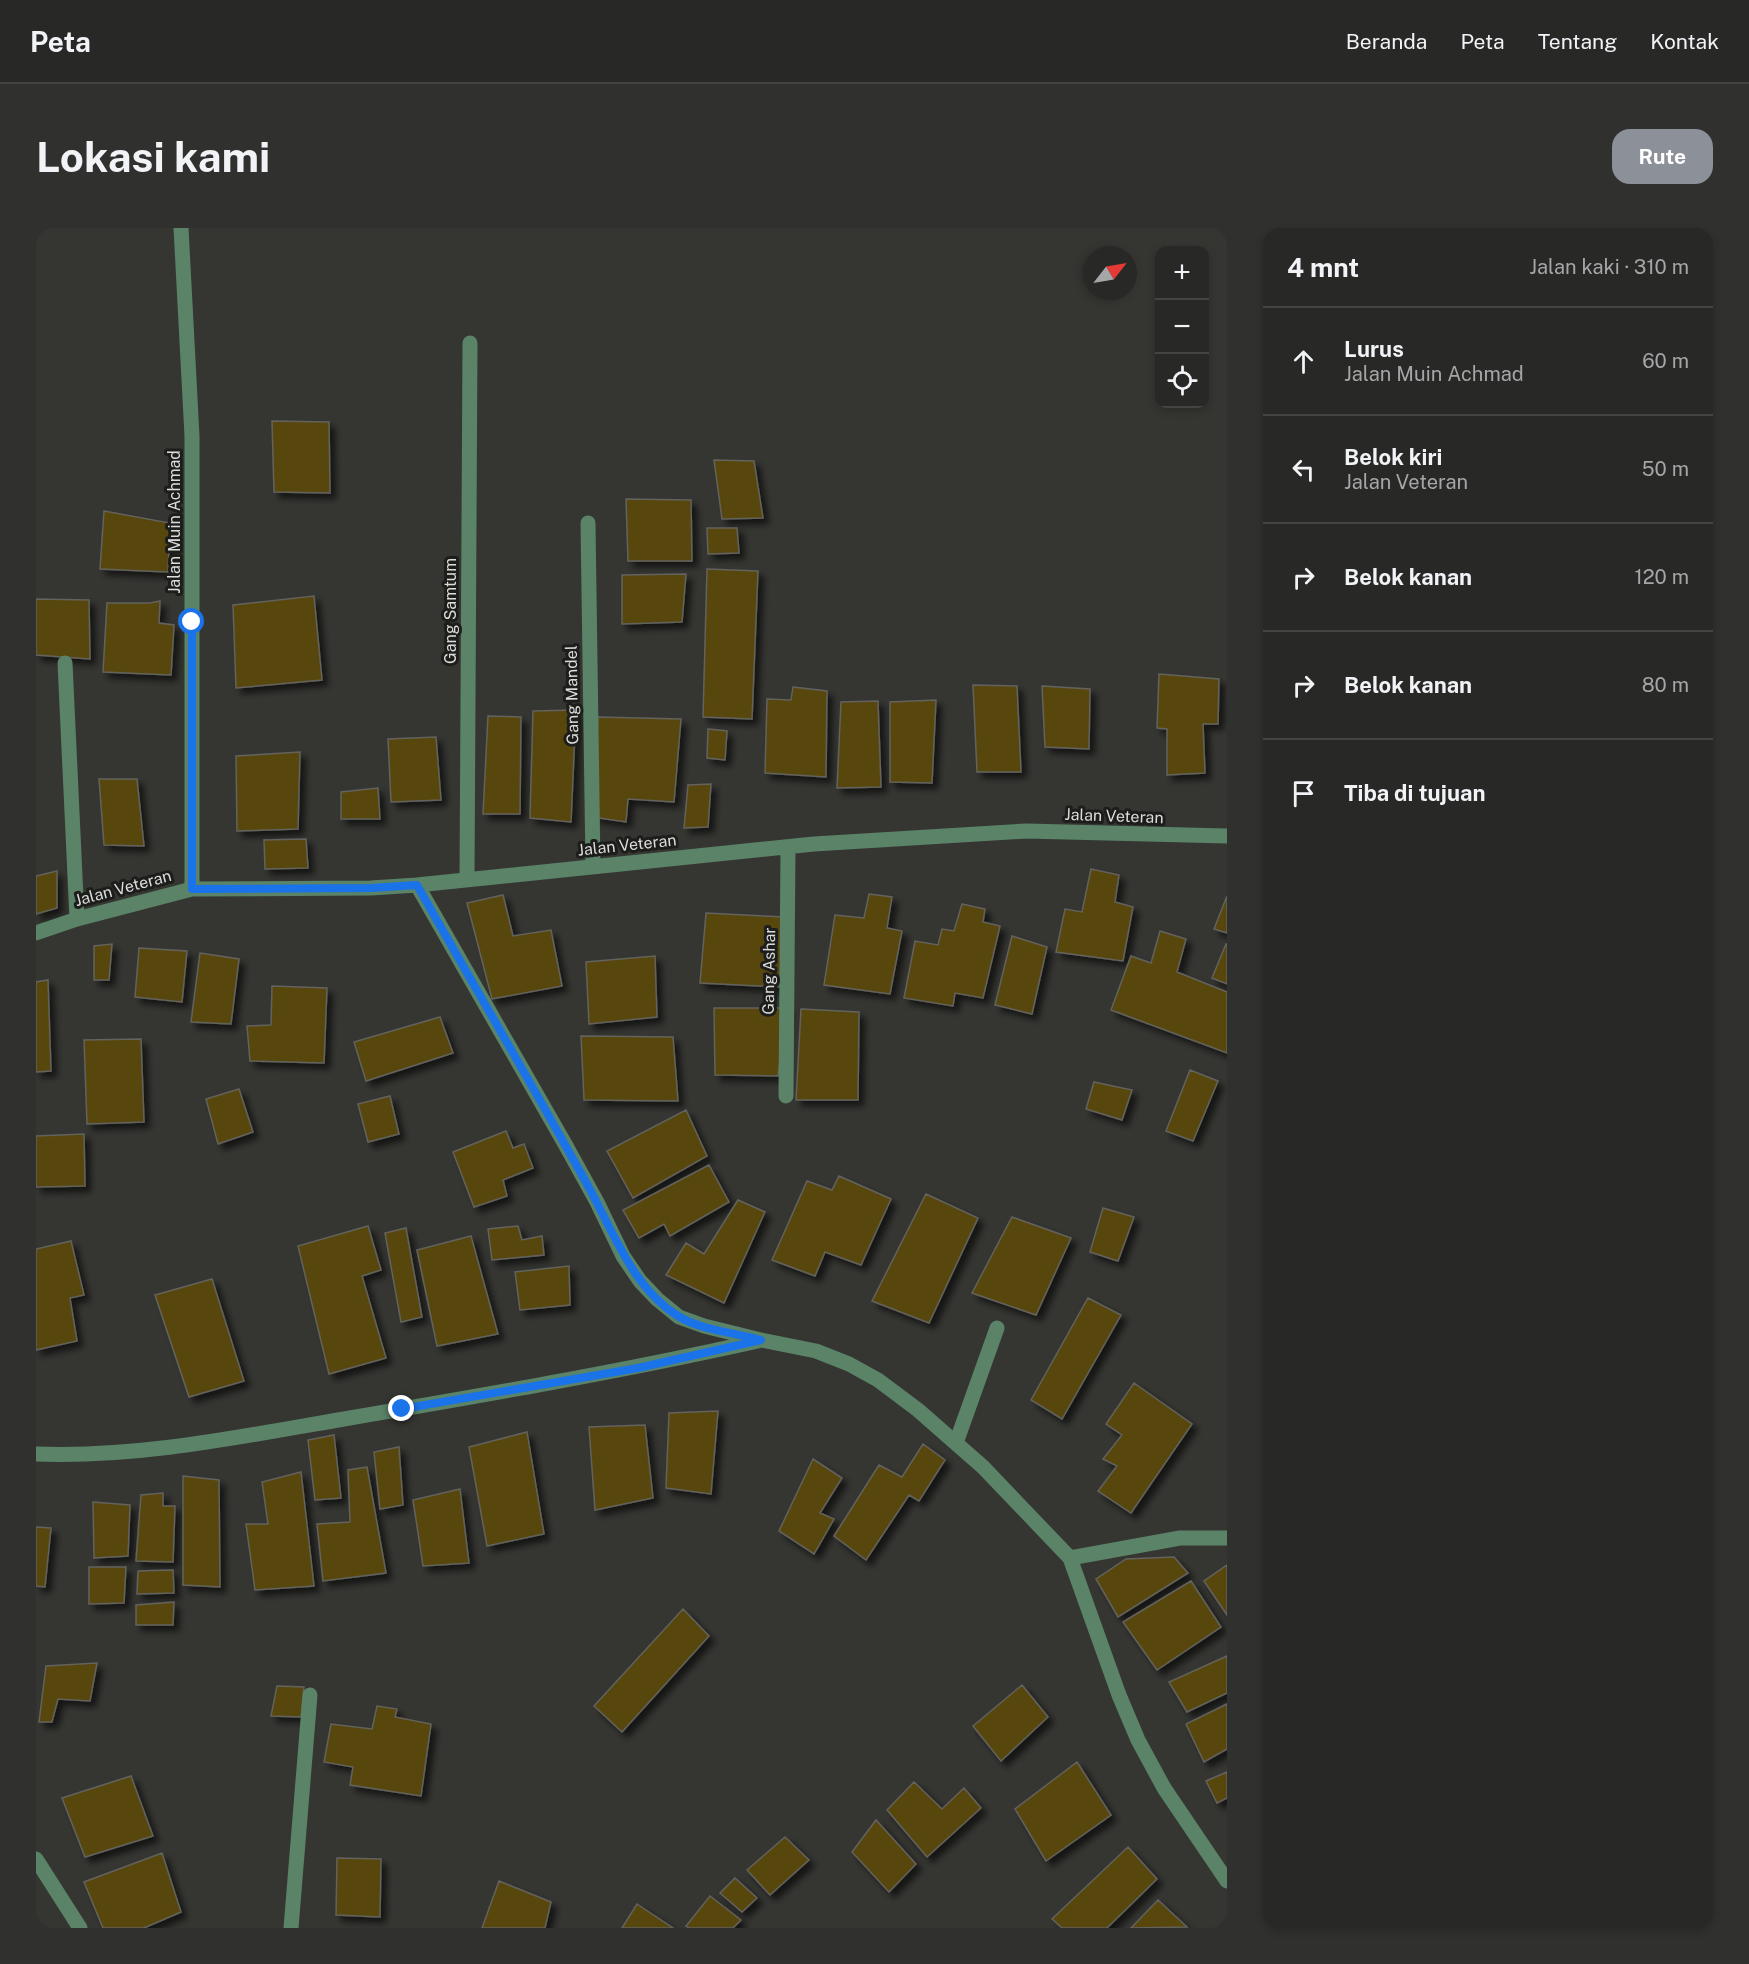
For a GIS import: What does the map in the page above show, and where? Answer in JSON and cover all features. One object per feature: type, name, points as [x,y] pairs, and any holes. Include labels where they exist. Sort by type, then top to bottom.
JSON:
[{"type":"street","name":"Jalan Muin Achmad","points":[[181,228],[192,436],[192,889]]},
{"type":"street","name":"Gang Samtum","points":[[467,880],[470,343]]},
{"type":"street","name":"Gang Mandel","points":[[588,523],[593,867]]},
{"type":"street","points":[[65,663],[77,919]]},
{"type":"street","name":"Jalan Veteran","points":[[36,933],[77,919],[192,889],[371,888],[417,885],[788,847],[1026,831],[1227,836]]},
{"type":"street","name":"Gang Ashar","points":[[786,1096],[788,847]]},
{"type":"street","points":[[417,885],[565,1143],[623,1256],[640,1281],[657,1299],[679,1317],[704,1326],[816,1351],[849,1364],[886,1386],[918,1410],[983,1467],[1070,1558],[1119,1695],[1138,1740],[1164,1788],[1227,1881]]},
{"type":"street","points":[[956,1443],[997,1328]]},
{"type":"street","points":[[36,1454],[71,1456],[198,1443],[638,1368],[761,1340]]},
{"type":"street","points":[[1070,1558],[1180,1538],[1227,1539]]},
{"type":"street","points":[[291,1928],[310,1695]]},
{"type":"street","points":[[36,1859],[80,1928]]},
{"type":"building","points":[[272,421],[329,422],[330,493],[274,492]]},
{"type":"building","points":[[714,460],[754,461],[763,518],[722,519]]},
{"type":"building","points":[[626,499],[691,500],[692,561],[628,561]]},
{"type":"building","points":[[104,511],[170,523],[168,572],[100,569]]},
{"type":"building","points":[[707,528],[737,528],[739,553],[708,554]]},
{"type":"building","points":[[707,569],[758,571],[752,719],[703,717]]},
{"type":"building","points":[[686,574],[682,622],[622,624],[622,575]]},
{"type":"building","points":[[314,596],[322,680],[236,688],[233,605]]},
{"type":"building","points":[[36,599],[89,600],[90,659],[36,655]]},
{"type":"building","points":[[160,601],[159,623],[174,625],[171,675],[103,672],[107,603]]},
{"type":"building","points":[[1159,674],[1219,679],[1218,724],[1203,724],[1205,773],[1167,775],[1167,729],[1157,728]]},
{"type":"building","points":[[973,685],[1017,686],[1021,772],[977,772]]},
{"type":"building","points":[[1042,686],[1090,689],[1089,749],[1045,747]]},
{"type":"building","points":[[793,687],[827,691],[826,777],[765,773],[767,699],[791,700]]},
{"type":"building","points":[[936,700],[932,783],[890,782],[890,702]]},
{"type":"building","points":[[878,701],[881,787],[837,788],[841,702]]},
{"type":"building","points":[[576,710],[571,822],[530,818],[533,711]]},
{"type":"building","points":[[488,716],[521,717],[520,814],[483,814]]},
{"type":"building","points":[[598,717],[681,719],[674,802],[628,799],[626,822],[593,817]]},
{"type":"building","points":[[708,729],[727,731],[725,760],[707,758]]},
{"type":"building","points":[[436,737],[441,800],[391,802],[388,739]]},
{"type":"building","points":[[300,752],[298,829],[237,831],[236,756]]},
{"type":"building","points":[[99,779],[137,779],[144,846],[104,845]]},
{"type":"building","points":[[711,784],[708,827],[684,828],[688,785]]},
{"type":"building","points":[[378,788],[380,819],[341,819],[341,792]]},
{"type":"building","points":[[306,839],[308,868],[265,869],[264,840]]},
{"type":"building","points":[[1091,869],[1119,875],[1115,902],[1133,907],[1123,961],[1056,952],[1065,909],[1082,912]]},
{"type":"building","points":[[57,871],[57,908],[36,914],[36,876]]},
{"type":"building","points":[[869,894],[892,897],[887,928],[902,931],[890,994],[824,985],[835,915],[864,918]]},
{"type":"building","points":[[503,895],[513,936],[551,930],[562,986],[492,999],[467,903]]},
{"type":"building","points":[[1227,896],[1227,933],[1214,929]]},
{"type":"building","points":[[962,904],[985,909],[983,922],[1000,926],[983,998],[955,993],[953,1006],[904,998],[915,941],[938,945],[942,929],[954,931]]},
{"type":"building","points":[[706,913],[783,917],[780,987],[700,983]]},
{"type":"building","points":[[1160,931],[1186,939],[1177,972],[1227,992],[1227,1053],[1111,1010],[1131,956],[1151,963]]},
{"type":"building","points":[[1012,936],[1047,947],[1032,1014],[995,1005]]},
{"type":"building","points":[[112,944],[109,980],[94,980],[94,946]]},
{"type":"building","points":[[1227,944],[1227,984],[1212,978]]},
{"type":"building","points":[[139,948],[187,951],[182,1002],[135,997]]},
{"type":"building","points":[[200,953],[239,959],[231,1024],[191,1022]]},
{"type":"building","points":[[655,956],[657,1017],[589,1024],[586,962]]},
{"type":"building","points":[[48,980],[51,1071],[36,1072],[36,982]]},
{"type":"building","points":[[272,986],[327,988],[324,1063],[250,1061],[247,1026],[271,1025]]},
{"type":"building","points":[[714,1008],[786,1008],[778,1076],[715,1075]]},
{"type":"building","points":[[801,1009],[859,1012],[858,1100],[796,1100]]},
{"type":"building","points":[[440,1017],[453,1053],[366,1081],[354,1042]]},
{"type":"building","points":[[581,1036],[673,1037],[678,1101],[584,1100]]},
{"type":"building","points":[[141,1039],[144,1122],[87,1124],[84,1040]]},
{"type":"building","points":[[1190,1070],[1218,1081],[1193,1141],[1166,1131]]},
{"type":"building","points":[[1094,1082],[1132,1090],[1122,1120],[1086,1109]]},
{"type":"building","points":[[239,1089],[253,1132],[218,1144],[206,1099]]},
{"type":"building","points":[[390,1096],[399,1134],[368,1142],[358,1104]]},
{"type":"building","points":[[686,1110],[707,1156],[633,1198],[607,1151]]},
{"type":"building","points":[[506,1131],[513,1148],[524,1144],[533,1168],[503,1180],[507,1196],[474,1207],[453,1152]]},
{"type":"building","points":[[84,1134],[85,1186],[36,1187],[36,1136]]},
{"type":"building","points":[[709,1165],[729,1202],[670,1236],[664,1224],[639,1238],[623,1210]]},
{"type":"building","points":[[839,1176],[891,1199],[861,1265],[825,1252],[815,1276],[772,1260],[807,1181],[832,1190]]},
{"type":"building","points":[[926,1194],[978,1218],[929,1323],[872,1301]]},
{"type":"building","points":[[738,1200],[765,1212],[724,1303],[666,1275],[686,1243],[704,1254]]},
{"type":"building","points":[[1103,1208],[1134,1217],[1118,1261],[1090,1252]]},
{"type":"building","points":[[1012,1217],[1071,1238],[1036,1315],[972,1293]]},
{"type":"building","points":[[368,1226],[381,1270],[362,1276],[386,1358],[329,1374],[298,1246]]},
{"type":"building","points":[[518,1226],[522,1240],[542,1236],[544,1255],[492,1260],[488,1229]]},
{"type":"building","points":[[406,1228],[422,1317],[401,1322],[385,1233]]},
{"type":"building","points":[[471,1236],[498,1334],[437,1346],[417,1250]]},
{"type":"building","points":[[71,1241],[84,1295],[70,1298],[77,1341],[36,1350],[36,1249]]},
{"type":"building","points":[[569,1266],[570,1305],[520,1310],[515,1272]]},
{"type":"building","points":[[212,1279],[244,1381],[189,1397],[155,1295]]},
{"type":"building","points":[[1088,1298],[1121,1315],[1062,1419],[1031,1400]]},
{"type":"building","points":[[1134,1383],[1192,1424],[1131,1513],[1098,1491],[1117,1466],[1103,1459],[1122,1435],[1106,1424]]},
{"type":"building","points":[[718,1411],[711,1494],[666,1488],[669,1413]]},
{"type":"building","points":[[645,1425],[653,1498],[595,1510],[589,1427]]},
{"type":"building","points":[[527,1432],[544,1534],[487,1546],[469,1447]]},
{"type":"building","points":[[334,1435],[341,1498],[315,1500],[308,1440]]},
{"type":"building","points":[[923,1444],[945,1460],[919,1501],[909,1495],[866,1560],[834,1536],[879,1465],[902,1477]]},
{"type":"building","points":[[399,1447],[403,1505],[380,1509],[374,1452]]},
{"type":"building","points":[[813,1459],[842,1478],[820,1513],[834,1519],[814,1554],[779,1531]]},
{"type":"building","points":[[367,1467],[386,1573],[323,1581],[317,1524],[350,1522],[348,1470]]},
{"type":"building","points":[[301,1472],[314,1586],[255,1590],[246,1524],[268,1524],[262,1482]]},
{"type":"building","points":[[183,1476],[219,1480],[220,1587],[183,1585]]},
{"type":"building","points":[[460,1489],[469,1563],[423,1566],[413,1500]]},
{"type":"building","points":[[163,1493],[163,1506],[175,1506],[173,1562],[136,1561],[141,1495]]},
{"type":"building","points":[[93,1502],[130,1505],[128,1556],[94,1558]]},
{"type":"building","points":[[36,1527],[51,1528],[45,1587],[36,1586]]},
{"type":"building","points":[[1174,1557],[1188,1573],[1118,1617],[1096,1579],[1126,1559]]},
{"type":"building","points":[[1227,1565],[1227,1615],[1204,1581]]},
{"type":"building","points":[[89,1567],[126,1567],[124,1603],[89,1604]]},
{"type":"building","points":[[173,1570],[174,1593],[137,1594],[138,1571]]},
{"type":"building","points":[[1191,1581],[1221,1627],[1157,1670],[1123,1622]]},
{"type":"building","points":[[174,1602],[173,1625],[136,1625],[136,1605]]},
{"type":"building","points":[[683,1609],[709,1636],[622,1732],[594,1706]]},
{"type":"building","points":[[1227,1656],[1227,1693],[1187,1712],[1169,1682]]},
{"type":"building","points":[[97,1663],[90,1701],[58,1699],[52,1722],[39,1722],[46,1666]]},
{"type":"building","points":[[1022,1685],[1048,1717],[1001,1761],[973,1726]]},
{"type":"building","points":[[277,1686],[304,1687],[301,1717],[271,1716]]},
{"type":"building","points":[[1227,1704],[1227,1749],[1204,1762],[1186,1724]]},
{"type":"building","points":[[377,1706],[397,1709],[395,1717],[431,1724],[421,1796],[350,1785],[353,1767],[324,1762],[331,1724],[372,1729]]},
{"type":"building","points":[[1077,1762],[1111,1815],[1046,1861],[1015,1809]]},
{"type":"building","points":[[1227,1772],[1227,1798],[1217,1803],[1206,1781]]},
{"type":"building","points":[[131,1776],[153,1836],[85,1857],[62,1798]]},
{"type":"building","points":[[914,1782],[942,1809],[964,1788],[981,1808],[927,1857],[887,1810]]},
{"type":"building","points":[[876,1820],[916,1864],[889,1892],[852,1852]]},
{"type":"building","points":[[785,1837],[809,1860],[770,1895],[747,1870]]},
{"type":"building","points":[[1128,1847],[1157,1879],[1107,1928],[1062,1928],[1052,1919]]},
{"type":"building","points":[[162,1853],[181,1912],[144,1928],[103,1928],[84,1882]]},
{"type":"building","points":[[337,1858],[381,1859],[380,1917],[336,1915]]},
{"type":"building","points":[[735,1878],[757,1898],[742,1912],[720,1893]]},
{"type":"building","points":[[499,1881],[551,1902],[545,1928],[482,1928]]},
{"type":"building","points":[[710,1896],[741,1920],[733,1928],[689,1928],[686,1926]]},
{"type":"building","points":[[1158,1900],[1187,1927],[1131,1928]]},
{"type":"building","points":[[637,1904],[673,1928],[622,1928]]},
{"type":"route","points":[[192,622],[192,889],[371,888],[417,885],[565,1143],[623,1256],[640,1281],[679,1317],[704,1326],[761,1340],[638,1368],[402,1409]]}]
